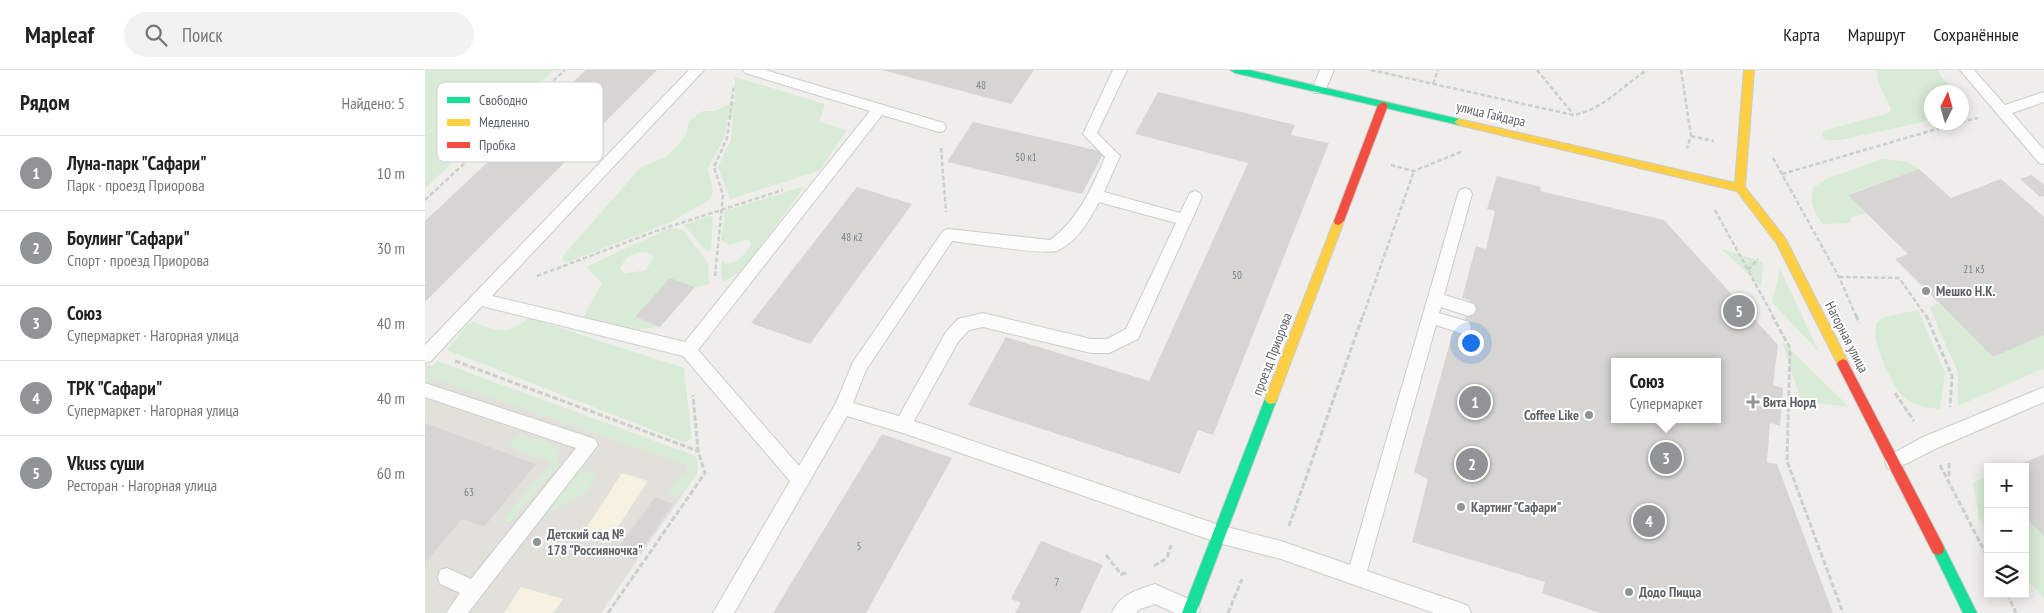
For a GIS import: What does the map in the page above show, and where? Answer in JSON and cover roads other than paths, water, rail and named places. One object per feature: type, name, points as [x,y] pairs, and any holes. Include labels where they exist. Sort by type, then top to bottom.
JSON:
[{"type":"street","name":"улица Гайдара","points":[[1235,70],[1740,188]]},
{"type":"street","points":[[1740,188],[1749,70]]},
{"type":"street","name":"проезд Приорова","points":[[1189,612],[1383,105]]},
{"type":"street","name":"Нагорная улица","points":[[1740,188],[1781,242],[1971,613]]},
{"type":"lane","points":[[427,353],[697,70]]},
{"type":"lane","points":[[750,70],[939,127]]},
{"type":"lane","points":[[723,613],[843,408],[859,366],[948,235],[1053,246],[1063,240],[1097,196],[1113,156],[1090,134],[1120,70]]},
{"type":"lane","points":[[1319,90],[1327,70]]},
{"type":"lane","points":[[1967,70],[2044,158]]},
{"type":"lane","points":[[2001,111],[2044,97]]},
{"type":"lane","points":[[688,350],[879,109]]},
{"type":"lane","points":[[1356,576],[1465,194]]},
{"type":"lane","points":[[1097,196],[1186,220]]},
{"type":"lane","points":[[903,425],[952,337],[965,324],[983,320],[1091,346],[1109,346],[1132,334],[1195,197]]},
{"type":"lane","points":[[478,299],[688,350],[801,481]]},
{"type":"lane","points":[[1436,299],[1468,308]]},
{"type":"lane","points":[[1431,317],[1463,327]]},
{"type":"lane","points":[[425,390],[589,445],[455,613]]},
{"type":"lane","points":[[1894,462],[1948,434],[2044,394]]},
{"type":"lane","points":[[843,408],[903,425],[1219,534],[1281,550],[1461,613]]},
{"type":"lane","points":[[447,577],[473,590]]},
{"type":"lane","points":[[1122,613],[1134,601],[1155,594],[1189,612]]},
{"type":"place","name":"Мешко Н.К.","points":[[1926,291]]},
{"type":"place","name":"Vkuss суши","points":[[1739,311]]},
{"type":"place","name":"Луна-парк \"Сафари\"","points":[[1475,402]]},
{"type":"place","name":"Вита Норд","points":[[1753,402]]},
{"type":"place","name":"Coffee Like","points":[[1589,415]]},
{"type":"place","name":"Союз","points":[[1666,458]]},
{"type":"place","name":"Боулинг \"Сафари\"","points":[[1472,464]]},
{"type":"place","name":"Картинг \"Сафари\"","points":[[1461,507]]},
{"type":"place","name":"ТРК \"Сафари\"","points":[[1649,521]]},
{"type":"place","name":"Детский сад № 178 \"Россияночка\"","points":[[537,542]]},
{"type":"place","name":"Додо Пицца","points":[[1629,592]]}]
